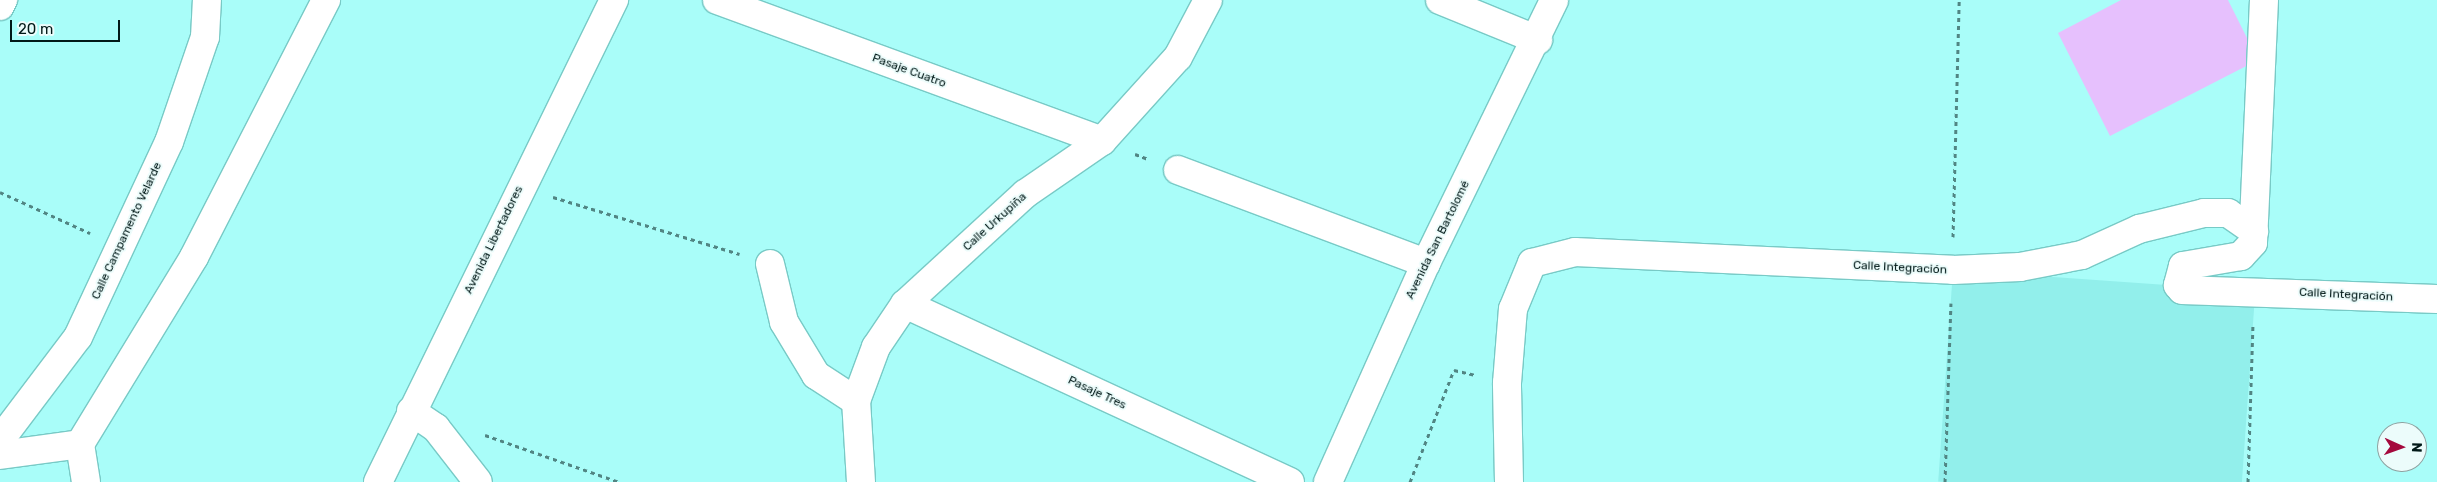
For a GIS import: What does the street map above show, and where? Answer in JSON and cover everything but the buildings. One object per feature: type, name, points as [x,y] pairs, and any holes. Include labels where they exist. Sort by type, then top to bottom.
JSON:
[{"type":"street","points":[[0,6],[3,0]]},
{"type":"street","name":"Calle Campamento Velarde","points":[[0,440],[78,337],[169,142],[205,36],[208,0]]},
{"type":"street","points":[[86,482],[80,444],[194,257],[326,0]]},
{"type":"street","name":"Avenida Libertadores","points":[[378,482],[519,187],[614,0]]},
{"type":"street","name":"Pasaje Cuatro","points":[[716,0],[1102,141]]},
{"type":"street","name":"Calle Urkupiña","points":[[860,482],[856,401],[876,347],[904,304],[1025,194],[1102,141],[1178,57],[1208,0]]},
{"type":"street","points":[[1440,0],[1538,40]]},
{"type":"street","name":"Avenida San Bartolomé","points":[[1328,482],[1426,263],[1538,40],[1554,0]]},
{"type":"street","points":[[2254,231],[2264,0]]},
{"type":"street","points":[[1178,170],[1426,263]]},
{"type":"street","name":"Calle Integración","points":[[1507,384],[1513,309],[1532,263],[1575,252],[1952,270],[2011,268],[2075,257],[2139,229],[2204,213],[2228,214],[2254,231],[2253,243],[2241,256],[2183,266],[2178,279],[2182,290],[2255,291],[2437,299]]},
{"type":"street","points":[[770,264],[784,322],[816,375],[856,401]]},
{"type":"street","name":"Pasaje Tres","points":[[904,304],[1290,482]]},
{"type":"street","points":[[1507,384],[1509,482]]},
{"type":"street","points":[[411,411],[436,428],[478,482]]},
{"type":"street","points":[[0,455],[80,444]]},
{"type":"path","points":[[1102,141],[1178,170]]},
{"type":"path","points":[[519,187],[770,264]]},
{"type":"path","points":[[0,192],[120,247]]},
{"type":"path","points":[[2248,482],[2255,291]]},
{"type":"path","points":[[1410,482],[1454,370],[1507,384]]},
{"type":"path","points":[[436,428],[478,432],[618,482]]},
{"type":"shaded area","points":[[2121,0],[2228,0],[2258,60],[2110,136],[2058,33]]},
{"type":"shaded area","points":[[1953,270],[2255,291],[2242,482],[1938,481]]}]
